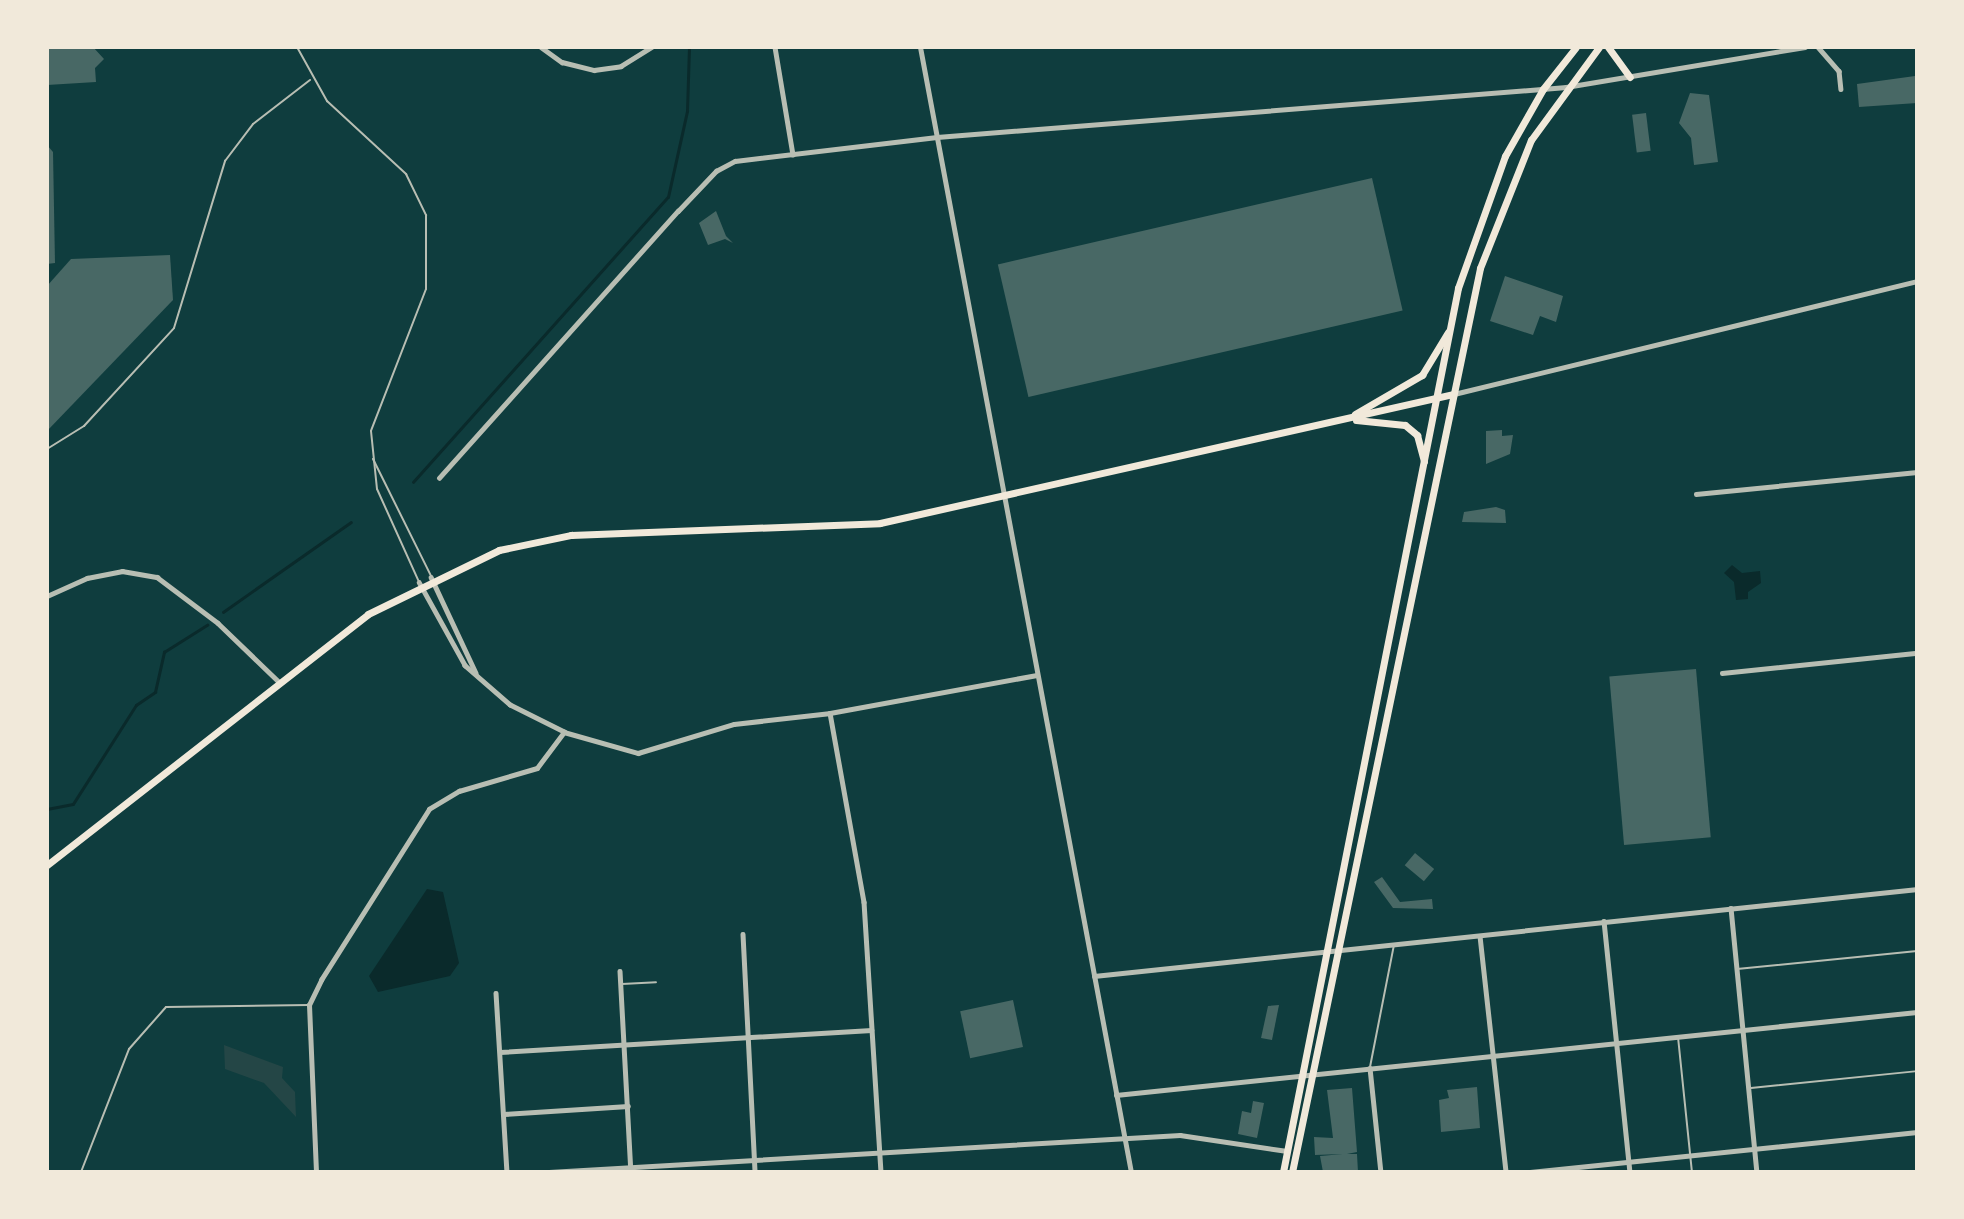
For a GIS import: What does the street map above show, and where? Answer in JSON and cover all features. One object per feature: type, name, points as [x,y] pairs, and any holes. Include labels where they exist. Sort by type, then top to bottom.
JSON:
[{"type":"main road","points":[[1283,1172],[1330,952],[1451,327],[1486,196],[1543,89],[1576,47]]},
{"type":"main road","points":[[1292,1172],[1453,394],[1499,210],[1566,87],[1599,47]]},
{"type":"main road","points":[[1608,47],[1630,77]]},
{"type":"main road","points":[[1345,419],[1422,375],[1451,327]]},
{"type":"main road","points":[[47,865],[279,682],[419,583],[499,550],[571,535],[851,526],[905,519],[1453,394]]},
{"type":"main road","points":[[1345,419],[1405,425],[1417,435],[1424,464]]},
{"type":"street","points":[[541,47],[562,62],[594,70],[621,66],[652,47]]},
{"type":"street","points":[[775,47],[793,155]]},
{"type":"street","points":[[920,47],[1002,497],[1131,1172]]},
{"type":"street","points":[[439,478],[716,171],[735,161],[937,136],[1566,87],[1805,47]]},
{"type":"street","points":[[1818,47],[1839,71],[1841,89]]},
{"type":"street","points":[[1453,394],[1917,281]]},
{"type":"street","points":[[1696,494],[1917,472]]},
{"type":"street","points":[[47,596],[122,571],[157,577],[218,623],[279,682]]},
{"type":"street","points":[[431,577],[476,673]]},
{"type":"street","points":[[419,583],[465,666],[510,705],[564,732],[638,753],[734,724],[830,713],[1037,675]]},
{"type":"street","points":[[1722,673],[1917,653]]},
{"type":"street","points":[[830,713],[864,901],[881,1172]]},
{"type":"street","points":[[316,1172],[309,1005],[429,809],[459,791],[537,768],[564,732]]},
{"type":"street","points":[[1094,976],[1917,889]]},
{"type":"street","points":[[1731,908],[1756,1172]]},
{"type":"street","points":[[1604,921],[1630,1172]]},
{"type":"street","points":[[743,934],[755,1172]]},
{"type":"street","points":[[1479,936],[1506,1172]]},
{"type":"street","points":[[620,971],[631,1169]]},
{"type":"street","points":[[496,993],[507,1172]]},
{"type":"street","points":[[1116,1095],[1917,1012]]},
{"type":"street","points":[[500,1052],[872,1030]]},
{"type":"street","points":[[1370,1068],[1381,1172]]},
{"type":"street","points":[[503,1114],[628,1106]]},
{"type":"street","points":[[1530,1172],[1917,1132]]},
{"type":"street","points":[[550,1172],[1202,1136],[1288,1152]]},
{"type":"lane","points":[[297,47],[311,78],[406,174],[428,228],[426,289],[374,414],[372,458],[377,489],[419,583]]},
{"type":"lane","points":[[47,449],[84,426],[174,328],[225,161],[253,124],[311,78]]},
{"type":"lane","points":[[372,458],[431,577]]},
{"type":"lane","points":[[1370,1068],[1394,943]]},
{"type":"lane","points":[[1736,970],[1917,951]]},
{"type":"lane","points":[[621,984],[656,982]]},
{"type":"lane","points":[[81,1172],[129,1049],[166,1007],[309,1005]]},
{"type":"lane","points":[[1678,1036],[1692,1172]]},
{"type":"lane","points":[[1747,1089],[1917,1071]]},
{"type":"shaded area","points":[[1732,565],[1742,573],[1760,571],[1761,583],[1748,592],[1748,599],[1736,600],[1734,582],[1724,573]]},
{"type":"shaded area","points":[[427,889],[443,892],[459,963],[450,976],[378,992],[369,976]]},
{"type":"shaded area","points":[[224,1045],[283,1067],[282,1078],[295,1092],[296,1117],[264,1083],[225,1069]]},
{"type":"building","points":[[47,47],[93,47],[104,59],[95,68],[96,82],[47,85]]},
{"type":"building","points":[[1915,76],[1917,103],[1859,107],[1857,84]]},
{"type":"building","points":[[1690,93],[1709,95],[1718,162],[1694,165],[1691,138],[1679,123]]},
{"type":"building","points":[[1646,113],[1651,151],[1637,152],[1632,115]]},
{"type":"building","points":[[47,145],[53,152],[55,263],[47,264]]},
{"type":"building","points":[[1372,178],[1403,311],[1028,397],[998,264]]},
{"type":"building","points":[[716,211],[726,236],[733,243],[725,239],[708,245],[699,223]]},
{"type":"building","points":[[170,255],[173,300],[47,431],[47,286],[71,259]]},
{"type":"building","points":[[1505,276],[1563,296],[1556,322],[1540,316],[1533,335],[1490,321]]},
{"type":"building","points":[[1502,430],[1502,436],[1513,435],[1510,454],[1486,464],[1486,431]]},
{"type":"building","points":[[1496,507],[1505,510],[1506,523],[1462,522],[1464,512]]},
{"type":"building","points":[[1696,669],[1711,837],[1624,845],[1609,677]]},
{"type":"building","points":[[1415,853],[1434,869],[1424,881],[1405,865]]},
{"type":"building","points":[[1382,877],[1400,902],[1432,899],[1433,909],[1393,908],[1374,882]]},
{"type":"building","points":[[1013,1000],[1023,1047],[970,1058],[960,1011]]},
{"type":"building","points":[[1279,1005],[1272,1040],[1261,1038],[1268,1006]]},
{"type":"building","points":[[1477,1087],[1480,1128],[1441,1132],[1439,1100],[1449,1098],[1447,1090]]},
{"type":"building","points":[[1352,1088],[1357,1152],[1347,1154],[1357,1154],[1358,1172],[1323,1172],[1320,1156],[1343,1154],[1315,1155],[1314,1137],[1333,1138],[1327,1090]]},
{"type":"building","points":[[1253,1101],[1264,1103],[1257,1138],[1238,1134],[1242,1111],[1251,1113]]},
{"type":"waterway","points":[[413,482],[668,197],[687,111],[689,47]]},
{"type":"waterway","points":[[223,612],[351,522]]},
{"type":"waterway","points":[[47,809],[73,804],[136,705],[155,692],[164,652],[207,625]]}]
